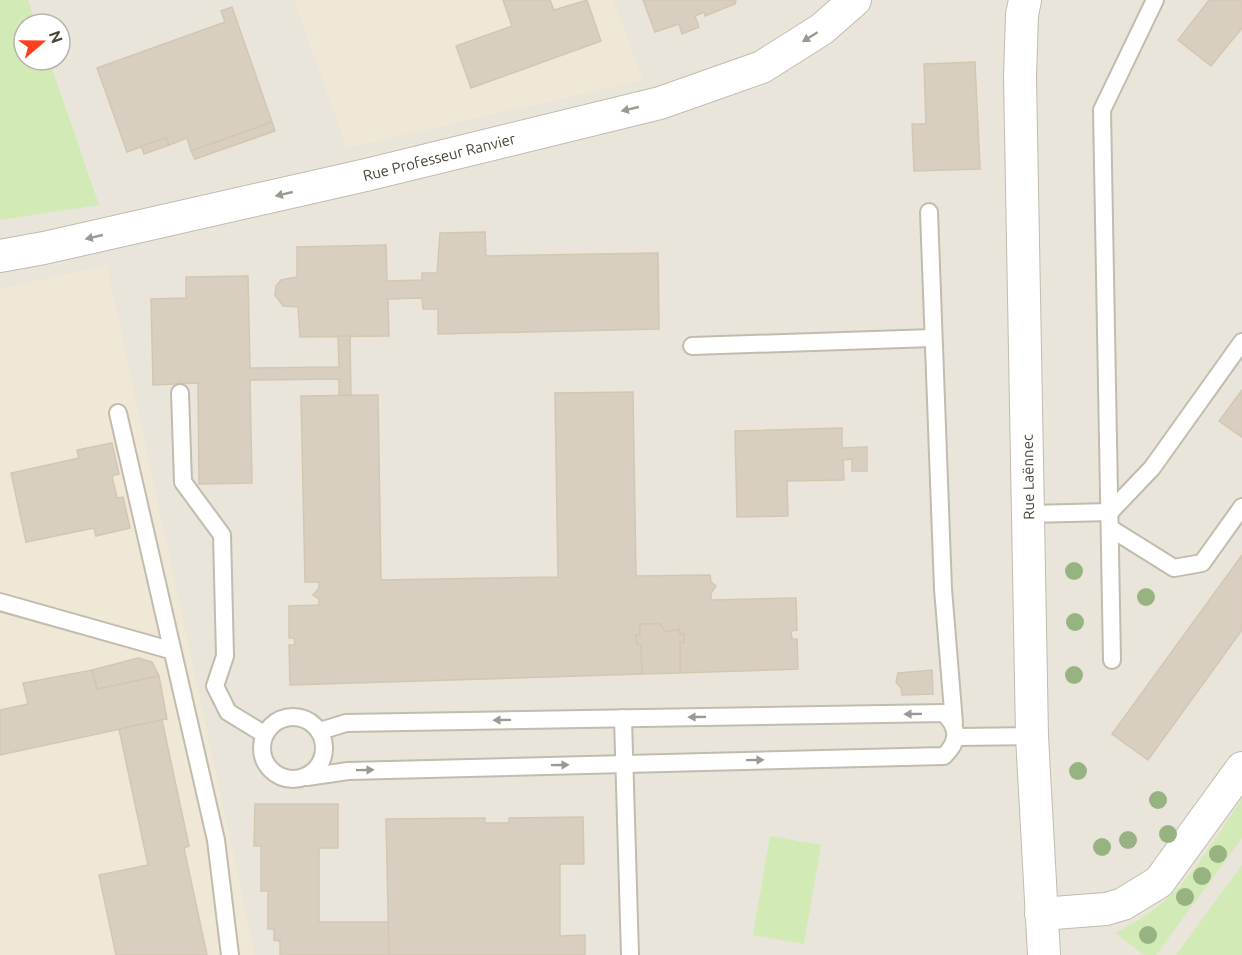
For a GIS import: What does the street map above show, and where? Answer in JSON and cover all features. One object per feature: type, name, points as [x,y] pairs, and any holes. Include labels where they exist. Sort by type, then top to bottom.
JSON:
[{"type":"street","name":"Rue Professeur Ranvier","points":[[0,256],[65,244],[366,175],[660,104],[762,67],[822,29],[855,0]]},
{"type":"street","name":"Rue Laënnec","points":[[1025,0],[1020,76],[1032,736],[1044,955]]},
{"type":"street","points":[[1041,914],[1106,909],[1123,904],[1159,882],[1242,768]]},
{"type":"lane","points":[[1112,660],[1102,110],[1155,0]]},
{"type":"lane","points":[[307,777],[318,769],[323,757],[324,744],[320,731],[310,722],[298,717],[284,717],[273,723],[264,734],[261,747],[263,760],[270,771],[281,778],[294,780],[348,771],[944,756],[952,749],[955,730],[943,589],[929,212]]},
{"type":"lane","points":[[692,346],[933,338]]},
{"type":"lane","points":[[1110,520],[1152,468],[1242,342]]},
{"type":"lane","points":[[180,393],[183,482],[222,535],[225,656],[215,686],[228,711],[264,734]]},
{"type":"lane","points":[[118,413],[170,650],[216,840],[230,955]]},
{"type":"lane","points":[[1029,514],[1110,520],[1174,568],[1202,563],[1242,507]]},
{"type":"lane","points":[[0,602],[170,650]]},
{"type":"lane","points":[[320,731],[346,723],[944,714],[955,730]]},
{"type":"lane","points":[[623,718],[630,955]]},
{"type":"lane","points":[[955,730],[1032,736]]},
{"type":"shaded area","points":[[0,0],[1242,0],[1242,955],[0,955]]},
{"type":"shaded area","points":[[294,0],[613,0],[643,80],[347,148]]},
{"type":"shaded area","points":[[107,265],[255,955],[0,955],[0,289]]},
{"type":"green space","points":[[0,0],[28,0],[32,12],[12,12],[12,72],[53,72],[99,205],[0,220]]},
{"type":"green space","points":[[1242,799],[1242,838],[1156,955],[1145,955],[1115,933],[1156,908],[1180,886],[1199,863]]},
{"type":"green space","points":[[770,836],[821,845],[804,944],[753,935]]},
{"type":"green space","points":[[1242,865],[1242,955],[1176,955]]},
{"type":"building","points":[[503,0],[550,0],[554,10],[587,0],[601,41],[471,88],[456,46],[512,26]]},
{"type":"building","points":[[643,0],[736,0],[735,4],[705,16],[704,12],[695,16],[699,27],[682,34],[679,24],[655,32]]},
{"type":"building","points":[[1209,0],[1242,0],[1242,28],[1211,66],[1178,40]]},
{"type":"building","points":[[232,7],[272,122],[191,151],[187,138],[169,145],[166,138],[127,152],[97,68],[225,22],[221,11]]},
{"type":"building","points":[[975,62],[980,169],[914,171],[912,124],[926,124],[924,64]]},
{"type":"building","points":[[272,122],[275,131],[195,159],[191,151]]},
{"type":"building","points":[[166,138],[169,145],[144,154],[141,146]]},
{"type":"building","points":[[485,232],[486,256],[658,253],[659,329],[438,334],[438,309],[423,309],[422,298],[388,299],[389,336],[300,337],[298,307],[283,306],[275,295],[276,286],[281,280],[297,277],[297,247],[386,245],[387,281],[422,280],[422,273],[437,273],[440,233]]},
{"type":"building","points":[[248,276],[250,368],[339,367],[338,336],[350,336],[351,395],[339,395],[339,379],[250,380],[252,483],[199,484],[198,383],[153,385],[151,299],[186,298],[186,277]]},
{"type":"building","points":[[1242,390],[1242,437],[1219,421]]},
{"type":"building","points":[[633,392],[636,576],[710,575],[711,582],[716,586],[711,593],[711,600],[796,598],[797,630],[791,631],[792,639],[797,639],[798,669],[680,673],[680,642],[684,642],[684,634],[680,634],[679,629],[665,632],[660,624],[640,624],[640,635],[636,635],[637,644],[641,644],[642,674],[290,685],[289,645],[295,645],[294,638],[289,638],[289,606],[319,605],[319,599],[313,595],[319,588],[319,582],[305,582],[301,396],[378,395],[381,580],[558,577],[555,393]]},
{"type":"building","points":[[842,428],[842,448],[867,447],[867,471],[852,471],[852,459],[843,460],[844,480],[787,481],[788,516],[737,517],[735,431]]},
{"type":"building","points":[[112,443],[119,474],[112,476],[117,498],[123,497],[130,528],[96,536],[94,528],[26,542],[11,473],[79,458],[77,450]]},
{"type":"building","points":[[1242,555],[1242,630],[1148,760],[1112,734]]},
{"type":"building","points":[[640,624],[660,624],[665,632],[679,629],[680,634],[684,634],[684,642],[680,642],[680,673],[642,674],[641,644],[637,644],[636,635],[640,635]]},
{"type":"building","points":[[138,658],[152,662],[159,676],[97,689],[92,670]]},
{"type":"building","points":[[92,670],[97,689],[159,676],[167,719],[0,755],[0,710],[28,704],[23,683]]},
{"type":"building","points":[[932,670],[933,694],[902,695],[901,688],[896,682],[898,673]]},
{"type":"building","points":[[162,720],[189,846],[184,848],[207,955],[116,955],[99,875],[148,865],[119,729]]},
{"type":"building","points":[[255,804],[338,804],[338,848],[319,848],[319,922],[389,922],[389,955],[280,955],[280,941],[274,940],[274,929],[268,929],[268,891],[261,891],[261,846],[254,846]]},
{"type":"building","points":[[583,817],[584,864],[560,864],[560,936],[585,935],[585,955],[389,955],[386,819],[485,818],[485,823],[509,823],[509,818]]}]
